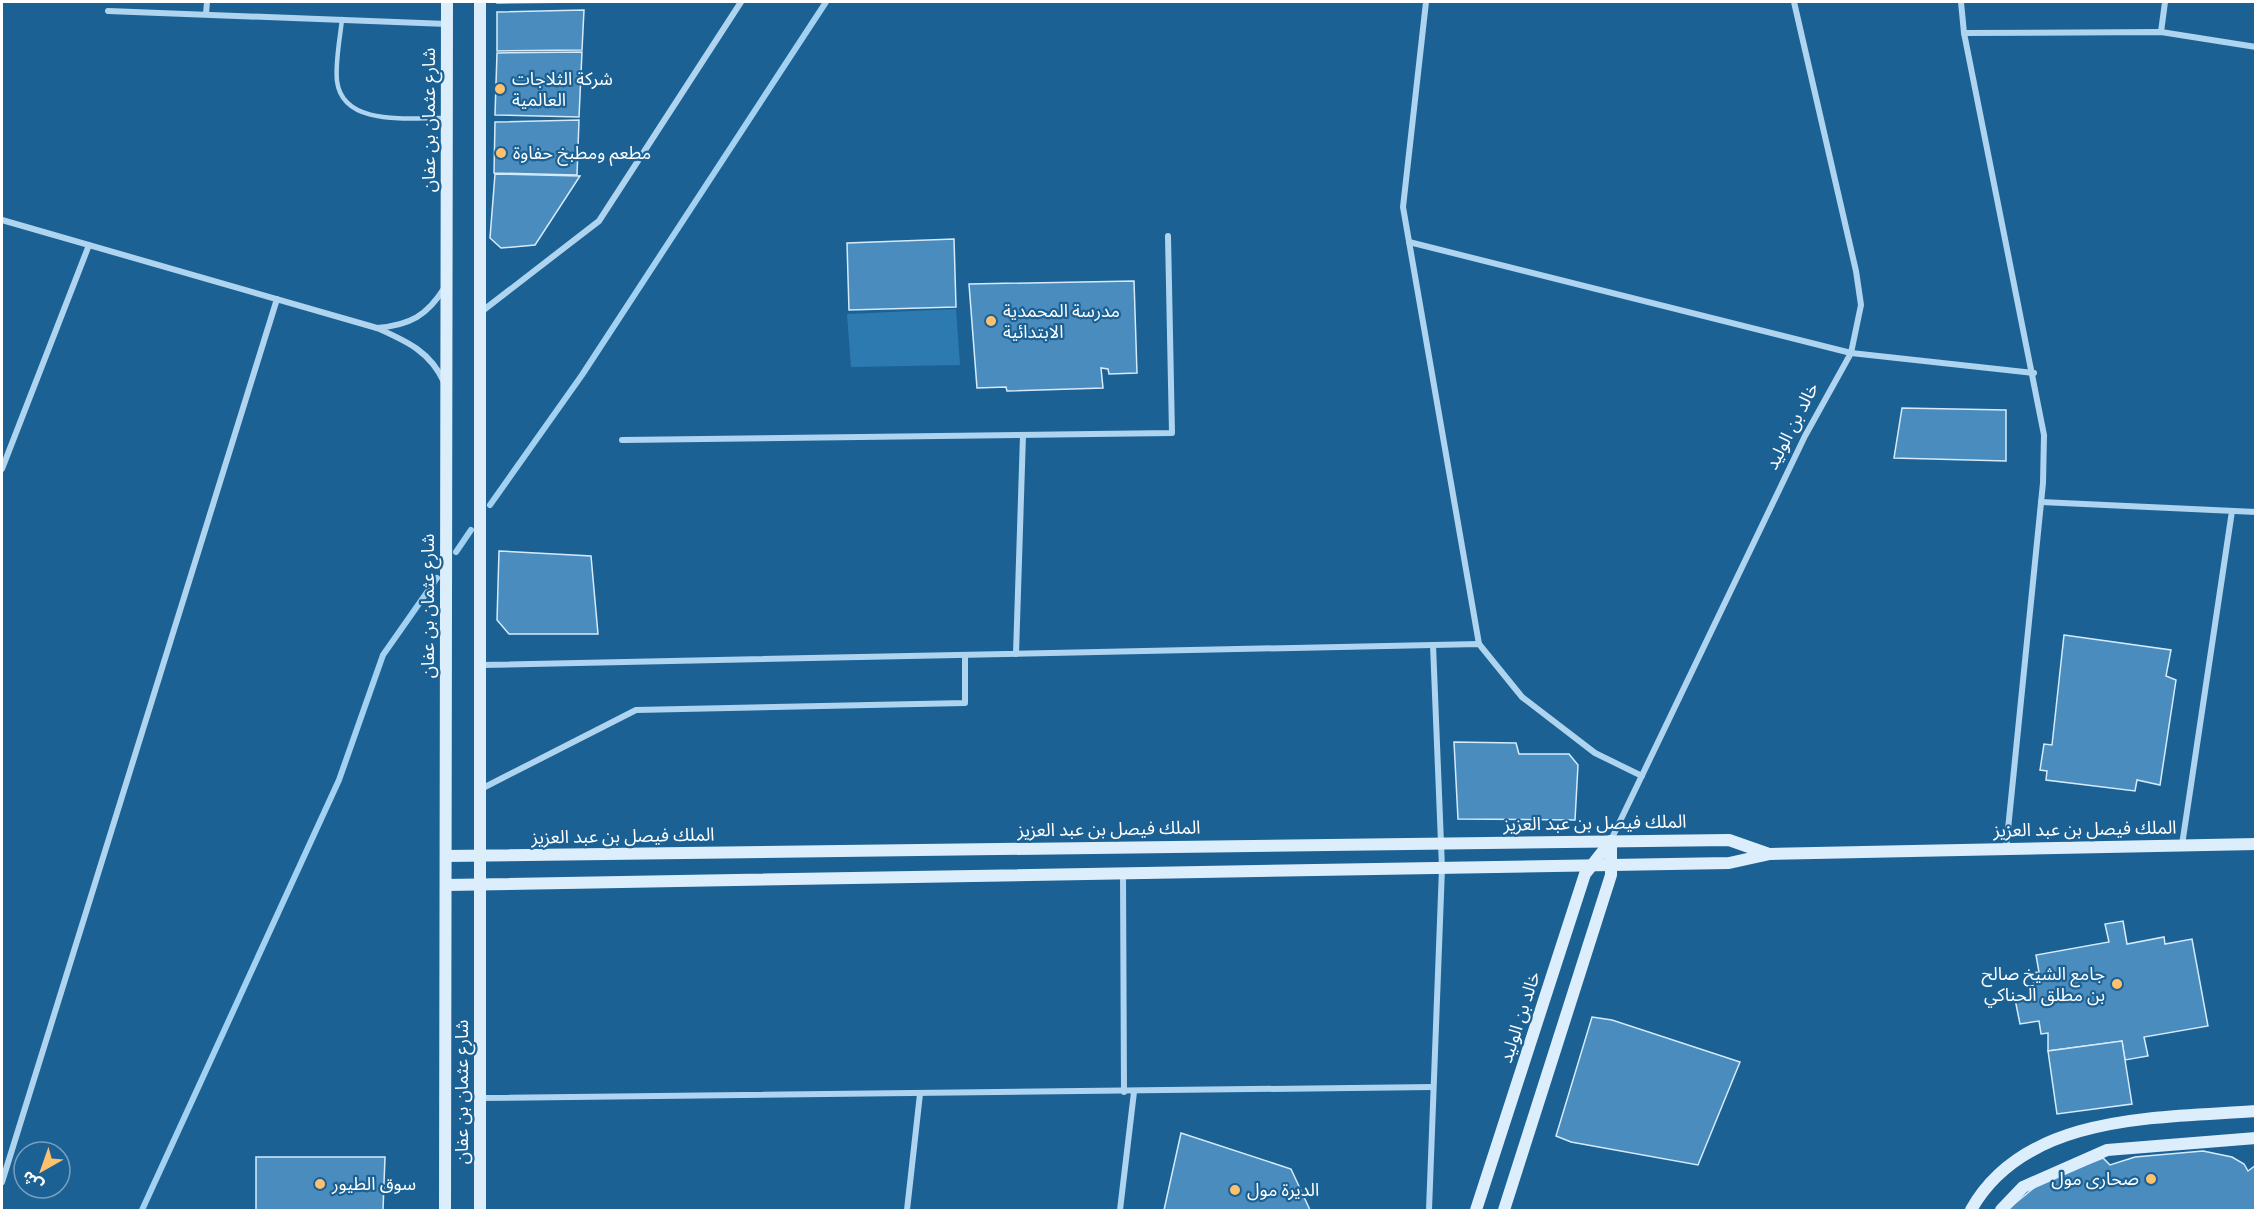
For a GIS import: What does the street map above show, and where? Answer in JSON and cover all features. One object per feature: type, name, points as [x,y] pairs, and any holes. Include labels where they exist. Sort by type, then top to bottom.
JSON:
[{"type":"street","points":[[206,14],[207,2]]},
{"type":"street","name":"شارع عثمان بن عفان","points":[[446,1210],[447,2]]},
{"type":"street","name":"شارع عثمان بن عفان","points":[[480,2],[480,1210]]},
{"type":"street","points":[[480,313],[598,221],[741,2]]},
{"type":"street","points":[[1426,2],[1403,207],[1479,644],[1522,697],[1595,753],[1642,776]]},
{"type":"street","name":"خالد بن الوليد","points":[[1476,1210],[1585,874],[1611,841],[1805,436],[1851,353],[1861,305],[1856,272],[1794,2]]},
{"type":"street","points":[[1961,2],[1964,33],[2034,373],[2044,435],[2041,502],[2006,849]]},
{"type":"street","points":[[2161,32],[2165,2]]},
{"type":"street","points":[[108,11],[447,24]]},
{"type":"street","points":[[1964,33],[2161,32],[2256,47]]},
{"type":"street","points":[[2,220],[377,328],[424,352],[437,367],[447,389]]},
{"type":"street","points":[[622,440],[1172,433],[1168,236]]},
{"type":"street","points":[[1409,242],[1851,353],[2034,373]]},
{"type":"street","points":[[2,469],[89,245]]},
{"type":"street","points":[[377,328],[403,326],[435,303],[447,284]]},
{"type":"street","points":[[2,1182],[277,299]]},
{"type":"street","points":[[1016,654],[1023,435]]},
{"type":"street","points":[[2041,502],[2256,512]]},
{"type":"street","points":[[2181,845],[2232,511]]},
{"type":"street","points":[[481,665],[1479,644]]},
{"type":"street","points":[[1430,1210],[1442,868],[1433,645]]},
{"type":"street","points":[[481,789],[636,710],[965,704],[964,655]]},
{"type":"street","name":"الملك فيصل بن عبد العزيز","points":[[446,856],[1728,840],[1770,854]]},
{"type":"street","name":"خالد بن الوليد","points":[[1504,1210],[1611,875],[1611,841]]},
{"type":"street","name":"الملك فيصل بن عبد العزيز","points":[[446,885],[1729,863],[1770,854],[2256,844]]},
{"type":"street","points":[[1123,874],[1124,1092]]},
{"type":"street","points":[[480,1098],[1433,1087]]},
{"type":"street","points":[[1120,1210],[1134,1092]]},
{"type":"street","points":[[907,1210],[920,1094]]},
{"type":"street","points":[[1971,1210],[1978,1197],[2010,1163],[2047,1142],[2098,1128],[2140,1121],[2256,1111]]},
{"type":"street","points":[[2001,1210],[2023,1186],[2107,1150],[2256,1138]]},
{"type":"lane","points":[[342,20],[337,82],[349,105],[367,116],[446,118]]},
{"type":"shaded area","points":[[956,309],[960,365],[851,367],[847,314]]},
{"type":"building","points":[[497,2],[583,2],[497,3]]},
{"type":"building","points":[[584,10],[582,50],[497,51],[497,12]]},
{"type":"building","points":[[582,52],[579,117],[495,115],[497,53]]},
{"type":"building","points":[[579,120],[577,175],[494,173],[495,122]]},
{"type":"building","points":[[495,174],[580,176],[535,245],[501,248],[490,238]]},
{"type":"building","points":[[954,239],[956,307],[849,310],[847,243]]},
{"type":"building","points":[[1134,281],[1137,373],[1109,374],[1108,369],[1101,368],[1103,388],[1007,391],[1006,387],[977,388],[969,284]]},
{"type":"building","points":[[1902,408],[2006,410],[2006,461],[1894,458]]},
{"type":"building","points":[[499,551],[591,556],[598,634],[509,634],[497,620]]},
{"type":"building","points":[[2064,635],[2171,650],[2166,676],[2176,680],[2160,785],[2137,780],[2135,791],[2046,780],[2047,771],[2040,770],[2044,744],[2052,745]]},
{"type":"building","points":[[1454,742],[1516,743],[1519,754],[1569,754],[1578,765],[1575,820],[1458,819]]},
{"type":"building","name":"جامع الشيخ صالح بن مطلق الحناكي","points":[[2123,921],[2127,944],[2164,937],[2165,944],[2192,939],[2208,1026],[2144,1037],[2148,1056],[2125,1060],[2122,1041],[2048,1051],[2048,1033],[2041,1034],[2039,1021],[2020,1024],[2015,999],[2036,995],[2032,973],[2039,972],[2036,955],[2109,942],[2105,924]]},
{"type":"building","points":[[1592,1017],[1612,1020],[1740,1062],[1698,1165],[1571,1142],[1556,1136]]},
{"type":"building","points":[[2122,1041],[2132,1104],[2057,1114],[2048,1051]]},
{"type":"building","name":"الديرة مول","points":[[1181,1133],[1291,1169],[1310,1210],[1164,1210]]},
{"type":"building","name":"صحارى مول","points":[[2203,1151],[2232,1157],[2244,1164],[2248,1171],[2256,1165],[2256,1210],[2007,1210],[2041,1182],[2103,1158],[2110,1165],[2135,1157]]},
{"type":"building","name":"سوق الطيور","points":[[256,1157],[385,1157],[383,1210],[256,1210]]},
{"type":"waterway","points":[[490,505],[582,375],[826,2]]},
{"type":"waterway","points":[[456,552],[471,530]]},
{"type":"waterway","points":[[142,1210],[339,780],[383,655],[437,578]]},
{"type":"place","name":"شركة الثلاجات العالمية","points":[[500,89]]},
{"type":"place","name":"مطعم ومطبخ حفاوة","points":[[501,153]]},
{"type":"place","name":"مدرسة المحمدية الابتدائية","points":[[991,321]]},
{"type":"place","name":"جامع الشيخ صالح بن مطلق الحناكي","points":[[2117,984]]},
{"type":"place","name":"صحارى مول","points":[[2151,1179]]},
{"type":"place","name":"سوق الطيور","points":[[320,1184]]},
{"type":"place","name":"الديرة مول","points":[[1235,1190]]}]
